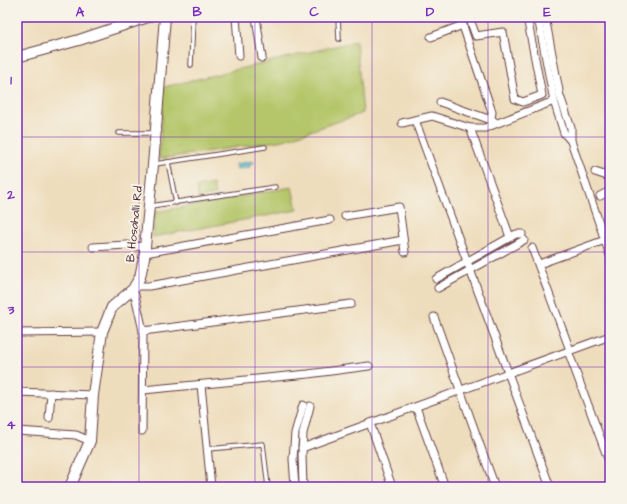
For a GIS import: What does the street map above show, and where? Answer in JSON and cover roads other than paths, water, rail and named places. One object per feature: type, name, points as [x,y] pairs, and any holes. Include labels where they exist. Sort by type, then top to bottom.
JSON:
[{"type":"street","points":[[17,57],[79,40],[148,17]]},
{"type":"street","name":"B Hosahalli Rd","points":[[70,487],[90,441],[93,395],[102,332],[112,307],[134,288],[140,277],[150,207],[165,17]]},
{"type":"street","points":[[236,17],[239,56]]},
{"type":"street","points":[[256,17],[262,58]]},
{"type":"street","points":[[460,17],[492,112],[490,119]]},
{"type":"street","points":[[469,17],[476,36],[503,32],[515,99],[523,102],[542,95],[527,17]]},
{"type":"street","points":[[538,17],[554,101],[564,133],[571,141]]},
{"type":"street","points":[[545,17],[560,96],[571,128],[571,141],[610,255]]},
{"type":"street","points":[[431,37],[462,25]]},
{"type":"street","points":[[543,48],[551,45]]},
{"type":"street","points":[[402,123],[432,116],[470,128],[485,128],[554,101]]},
{"type":"street","points":[[440,102],[498,122]]},
{"type":"street","points":[[415,120],[550,487]]},
{"type":"street","points":[[470,128],[510,237]]},
{"type":"street","points":[[595,172],[610,177]]},
{"type":"street","points":[[600,196],[610,192]]},
{"type":"street","points":[[345,216],[399,207],[405,252]]},
{"type":"street","points":[[93,247],[126,245],[145,250],[330,220]]},
{"type":"street","points":[[436,279],[516,234],[523,237],[438,288]]},
{"type":"street","points":[[142,431],[143,331],[134,288],[404,240]]},
{"type":"street","points":[[539,264],[605,240]]},
{"type":"street","points":[[532,248],[610,464]]},
{"type":"street","points":[[143,331],[351,304]]},
{"type":"street","points":[[434,317],[495,487]]},
{"type":"street","points":[[17,333],[102,332]]},
{"type":"street","points":[[302,448],[610,336]]},
{"type":"street","points":[[143,390],[308,374],[369,366]]},
{"type":"street","points":[[201,385],[211,487]]},
{"type":"street","points":[[17,392],[93,395]]},
{"type":"street","points":[[49,418],[51,394]]},
{"type":"street","points":[[295,487],[293,459],[294,446],[296,433],[307,406],[302,448],[303,487]]},
{"type":"street","points":[[416,407],[445,487]]},
{"type":"street","points":[[370,424],[392,487]]},
{"type":"street","points":[[17,431],[76,435],[90,441]]},
{"type":"lane","points":[[191,65],[193,17]]},
{"type":"lane","points":[[338,17],[339,39]]},
{"type":"lane","points":[[119,133],[155,133]]},
{"type":"lane","points":[[154,165],[265,147]]},
{"type":"lane","points":[[168,162],[176,203]]},
{"type":"lane","points":[[150,207],[275,187]]},
{"type":"lane","points":[[207,450],[263,444],[268,487]]},
{"type":"water","points":[[253,161],[254,164],[249,164],[250,167],[237,169],[236,164]]}]
